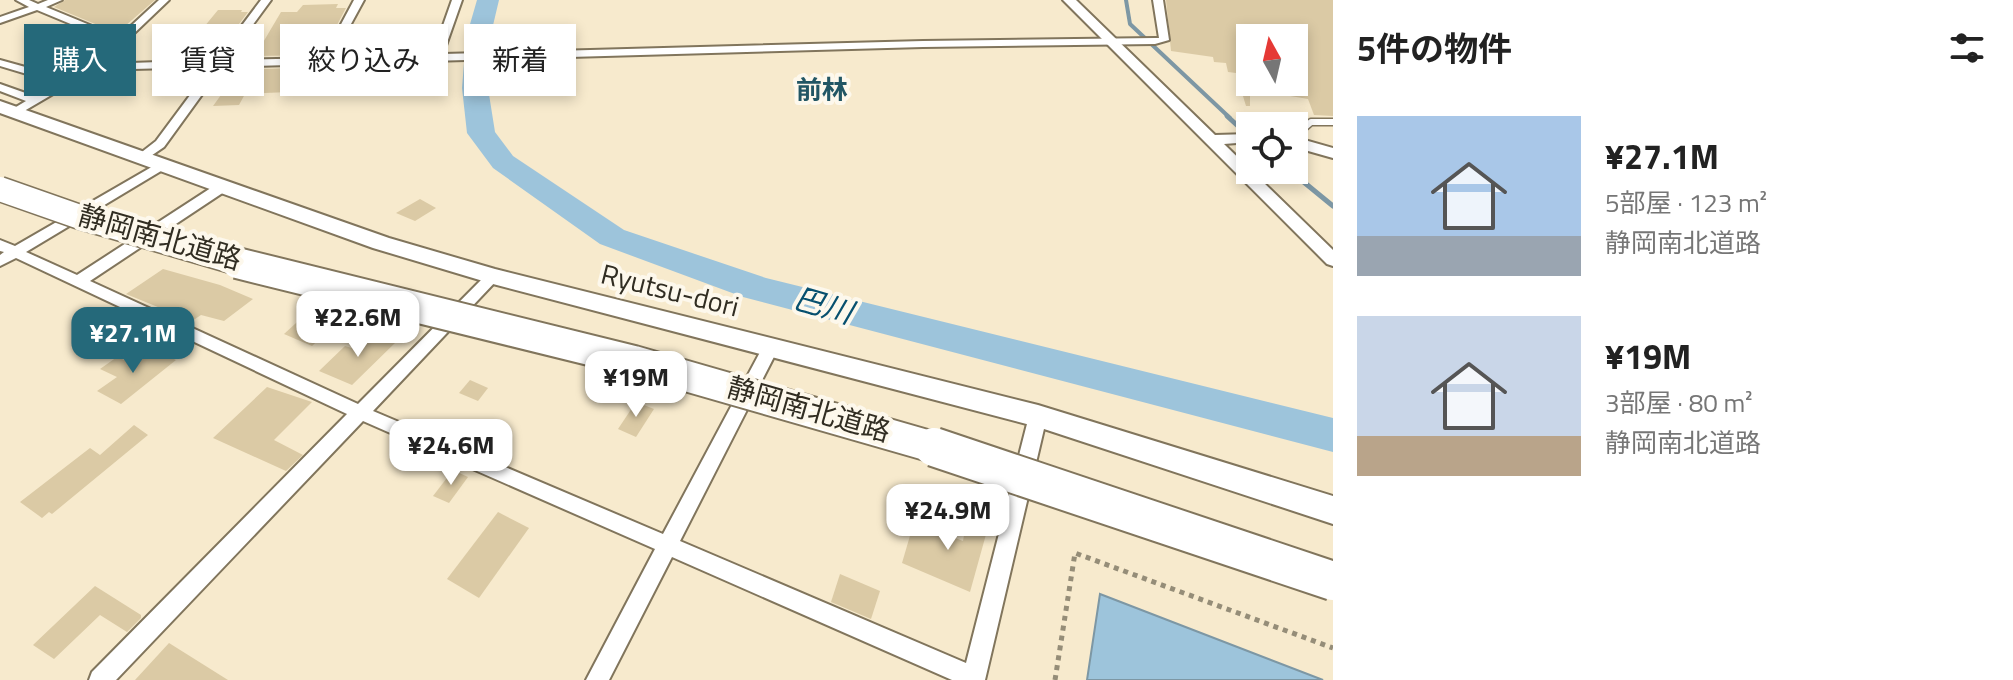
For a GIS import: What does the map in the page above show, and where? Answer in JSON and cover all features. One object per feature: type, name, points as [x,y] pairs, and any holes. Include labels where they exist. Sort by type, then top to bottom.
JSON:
[{"type":"highway","name":"静岡南北道路","points":[[0,181],[210,245],[635,352],[894,423],[1058,474],[1333,569]]},
{"type":"highway","name":"静岡南北道路","points":[[0,189],[202,251],[631,360],[891,432],[1131,509],[1333,581]]},
{"type":"main road","name":"Ryutsu-dori","points":[[17,107],[152,162],[381,243],[493,276],[1038,416],[1333,510]]},
{"type":"street","points":[[21,0],[80,24]]},
{"type":"street","points":[[0,20],[57,0]]},
{"type":"street","points":[[136,27],[164,0]]},
{"type":"street","points":[[248,24],[266,0]]},
{"type":"street","points":[[346,24],[359,0]]},
{"type":"street","points":[[448,26],[457,0]]},
{"type":"street","points":[[1069,0],[1333,260]]},
{"type":"street","points":[[448,57],[1155,41],[1164,40],[1158,0]]},
{"type":"street","points":[[0,63],[24,70]]},
{"type":"street","points":[[0,87],[17,107],[38,96]]},
{"type":"street","points":[[5,252],[64,222],[152,162],[160,144],[196,96]]},
{"type":"street","points":[[1212,140],[1236,138]]},
{"type":"street","points":[[1308,144],[1333,153]]},
{"type":"street","points":[[79,281],[222,187]]},
{"type":"street","points":[[0,199],[64,222],[743,403],[1020,483],[1333,594]]},
{"type":"street","points":[[5,252],[79,281],[361,413],[974,678],[1038,416]]},
{"type":"street","points":[[100,680],[493,276]]},
{"type":"street","points":[[597,680],[771,347]]},
{"type":"lane","points":[[1308,125],[1311,122],[1333,122]]},
{"type":"path","points":[[1055,680],[1075,553],[1333,648]]},
{"type":"water","points":[[1100,594],[1323,680],[1087,680]]},
{"type":"building","points":[[65,0],[155,0],[127,24],[95,24],[54,7]]},
{"type":"building","points":[[1166,0],[1333,0],[1333,116],[1314,115],[1308,99],[1290,96],[1308,96],[1308,24],[1236,24],[1236,73],[1228,72],[1226,63],[1214,62],[1213,57],[1171,51]]},
{"type":"building","points":[[338,4],[336,8],[346,8],[337,24],[280,24],[280,56],[264,56],[264,41],[281,12],[297,12],[303,5]]},
{"type":"building","points":[[218,10],[248,12],[239,24],[206,24]]},
{"type":"building","points":[[280,68],[280,92],[264,93],[264,69]]},
{"type":"building","points":[[220,96],[244,96],[239,105],[213,106]]},
{"type":"building","points":[[1243,96],[1250,96],[1250,106],[1246,106]]},
{"type":"building","points":[[420,199],[436,208],[415,221],[396,213]]},
{"type":"building","points":[[163,269],[220,285],[253,299],[224,321],[201,315],[192,321],[126,294]]},
{"type":"building","points":[[307,313],[335,324],[312,346],[284,334]]},
{"type":"building","points":[[374,331],[396,342],[352,385],[319,371],[345,346],[355,349]]},
{"type":"building","points":[[152,349],[176,360],[121,404],[97,391],[117,377],[100,369],[117,357],[134,364]]},
{"type":"building","points":[[470,380],[488,388],[478,401],[459,393]]},
{"type":"building","points":[[267,387],[312,402],[274,440],[303,455],[286,471],[213,438]]},
{"type":"building","points":[[636,402],[654,409],[636,437],[618,429]]},
{"type":"building","points":[[134,425],[148,435],[52,514],[49,512],[42,518],[20,502],[90,448],[100,455]]},
{"type":"building","points":[[453,470],[468,477],[449,503],[433,496]]},
{"type":"building","points":[[498,512],[529,528],[479,598],[447,579]]},
{"type":"building","points":[[968,512],[990,520],[970,592],[902,563],[914,522],[963,541]]},
{"type":"building","points":[[840,574],[880,591],[871,619],[831,602]]},
{"type":"building","points":[[95,586],[141,615],[141,618],[127,632],[100,615],[54,659],[33,645]]},
{"type":"building","points":[[169,643],[228,680],[135,680]]},
{"type":"waterway","name":"巴川","points":[[488,0],[478,38],[475,88],[481,133],[503,162],[612,237],[756,288],[1333,435]]},
{"type":"waterway","points":[[1126,0],[1130,24],[1230,118]]},
{"type":"waterway","points":[[1227,116],[1236,124]]},
{"type":"waterway","points":[[1306,184],[1333,206]]},
{"type":"district","name":"前林","points":[[822,90]]}]
